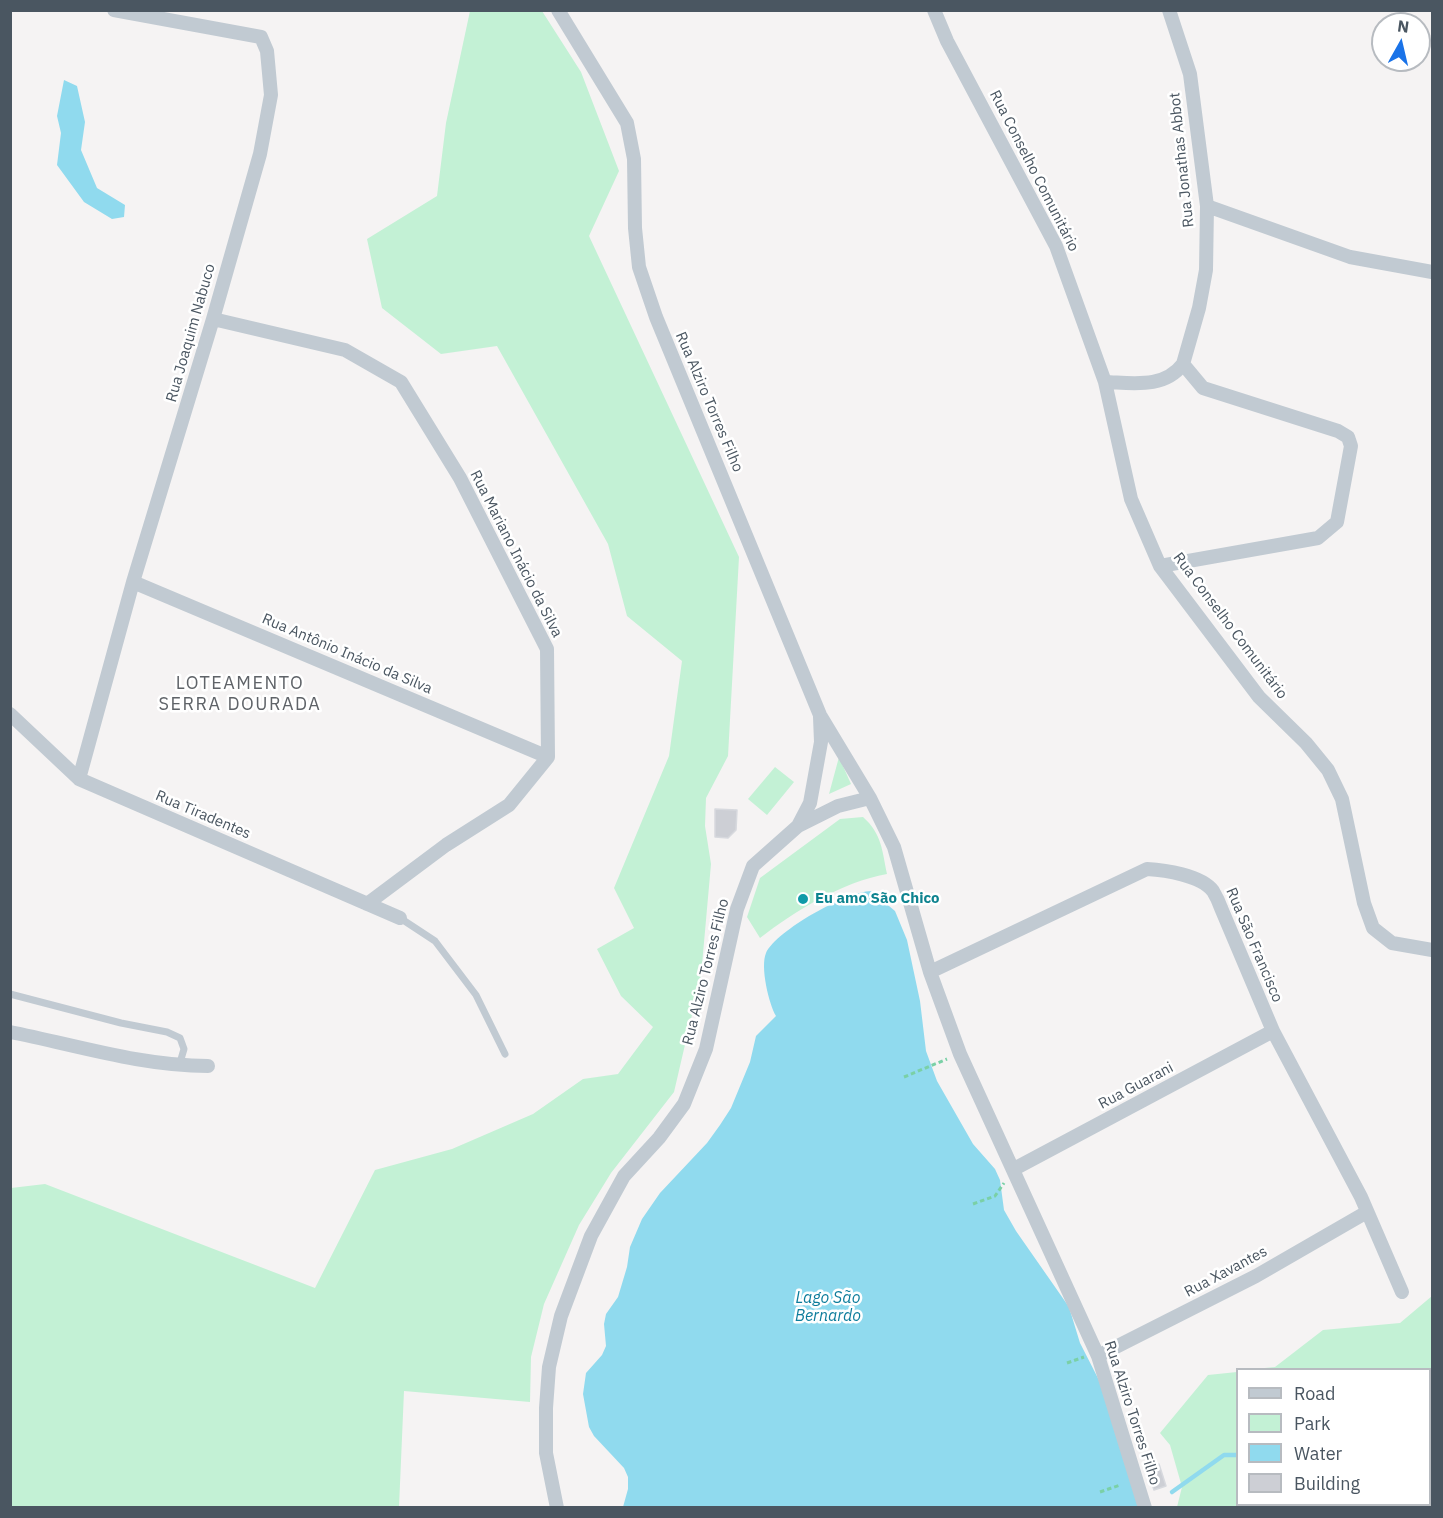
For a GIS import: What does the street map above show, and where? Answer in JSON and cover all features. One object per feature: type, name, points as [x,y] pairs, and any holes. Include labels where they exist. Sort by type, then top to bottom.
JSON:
[{"type":"street","name":"Rua Joaquim Nabuco","points":[[79,779],[133,582],[213,319],[260,154],[271,94],[267,51],[261,37],[114,10]]},
{"type":"street","name":"Rua Alziro Torres Filho","points":[[558,10],[627,123],[634,159],[635,228],[639,267],[656,317],[820,715],[870,798],[894,848],[930,972],[960,1054],[1098,1356],[1144,1508]]},
{"type":"street","name":"Rua Conselho Comunitário","points":[[934,10],[947,42],[1056,246],[1105,382],[1131,499],[1160,566],[1259,697],[1306,743],[1328,770],[1342,799],[1364,903],[1373,928],[1392,943],[1432,950]]},
{"type":"street","name":"Rua Jonathas Abbot","points":[[1169,10],[1190,75],[1207,206],[1206,270],[1199,308],[1183,364]]},
{"type":"street","points":[[1207,206],[1350,257],[1432,272]]},
{"type":"street","name":"Rua Mariano Inácio da Silva","points":[[213,319],[345,350],[401,382],[460,478],[547,649],[548,757]]},
{"type":"street","points":[[1105,382],[1142,383],[1167,380],[1183,364],[1203,388],[1338,431],[1348,437],[1351,446],[1337,522],[1318,538],[1160,566]]},
{"type":"street","name":"Rua Antônio Inácio da Silva","points":[[133,582],[548,757]]},
{"type":"street","name":"Rua Tiradentes","points":[[10,714],[79,779],[400,918]]},
{"type":"street","points":[[798,826],[810,803],[821,742],[820,715]]},
{"type":"street","points":[[367,904],[446,844],[509,805],[548,757]]},
{"type":"street","name":"Rua Alziro Torres Filho","points":[[557,1508],[546,1453],[546,1408],[549,1367],[561,1316],[591,1236],[624,1176],[659,1138],[684,1104],[706,1049],[737,909],[753,866],[798,826],[838,806],[870,798]]},
{"type":"street","name":"Rua São Francisco","points":[[930,972],[1147,868],[1195,879],[1211,889],[1273,1031],[1361,1197],[1402,1292]]},
{"type":"street","name":"Rua Guarani","points":[[1014,1169],[1273,1031]]},
{"type":"street","points":[[10,1032],[142,1061],[179,1066],[208,1066]]},
{"type":"street","name":"Rua Xavantes","points":[[1098,1356],[1256,1276],[1367,1212]]},
{"type":"lane","points":[[400,918],[435,941],[476,995],[505,1054]]},
{"type":"lane","points":[[10,994],[121,1023],[167,1032],[180,1038],[184,1049],[179,1066]]},
{"type":"path","points":[[904,1077],[960,1054]]},
{"type":"path","points":[[972,1204],[995,1196],[1014,1169]]},
{"type":"path","points":[[1100,1492],[1120,1485]]},
{"type":"green space","points":[[470,11],[542,11],[581,72],[619,171],[589,236],[739,557],[728,756],[706,798],[705,826],[711,864],[701,976],[674,1092],[611,1173],[579,1225],[544,1304],[531,1357],[530,1402],[404,1391],[399,1507],[11,1507],[11,1188],[45,1184],[315,1288],[375,1170],[452,1149],[533,1114],[583,1079],[618,1074],[653,1027],[621,996],[597,949],[634,928],[614,888],[669,756],[682,661],[627,616],[608,544],[497,346],[441,354],[382,308],[367,239],[437,196],[446,123]]},
{"type":"green space","points":[[839,757],[851,784],[829,794]]},
{"type":"green space","points":[[775,767],[794,782],[767,815],[748,799]]},
{"type":"green space","points":[[863,817],[878,836],[887,874],[853,884],[820,899],[760,938],[747,917],[760,878],[840,819]]},
{"type":"green space","points":[[1432,1296],[1432,1507],[1177,1507],[1182,1487],[1170,1445],[1160,1433],[1208,1375],[1236,1372],[1236,1506],[1431,1506],[1431,1368],[1264,1368],[1275,1367],[1323,1330],[1400,1323]]},
{"type":"water","points":[[64,80],[77,86],[85,122],[81,150],[97,188],[125,205],[124,217],[112,219],[84,202],[57,165],[61,133],[57,116]]},
{"type":"water","name":"Lago São Bernardo","points":[[871,891],[895,911],[907,940],[920,1001],[926,1051],[937,1081],[973,1144],[995,1169],[1000,1180],[1004,1210],[1016,1231],[1069,1307],[1080,1343],[1103,1388],[1139,1507],[623,1507],[628,1489],[628,1477],[624,1468],[594,1436],[589,1427],[583,1394],[586,1373],[602,1355],[606,1346],[604,1324],[606,1314],[618,1297],[630,1247],[642,1219],[660,1193],[707,1143],[731,1108],[750,1062],[756,1036],[776,1016],[766,985],[764,959],[766,953],[784,934],[813,914],[846,898]]},
{"type":"building","points":[[715,809],[737,810],[736,830],[728,838],[715,837]]},
{"type":"building","points":[[1159,1464],[1166,1486],[1154,1490],[1147,1468]]},
{"type":"waterway","points":[[1172,1492],[1224,1455],[1236,1455]]},
{"type":"place","name":"Eu amo São Chico","points":[[803,899]]},
{"type":"district","name":"LOTEAMENTO SERRA DOURADA","points":[[240,694]]}]
